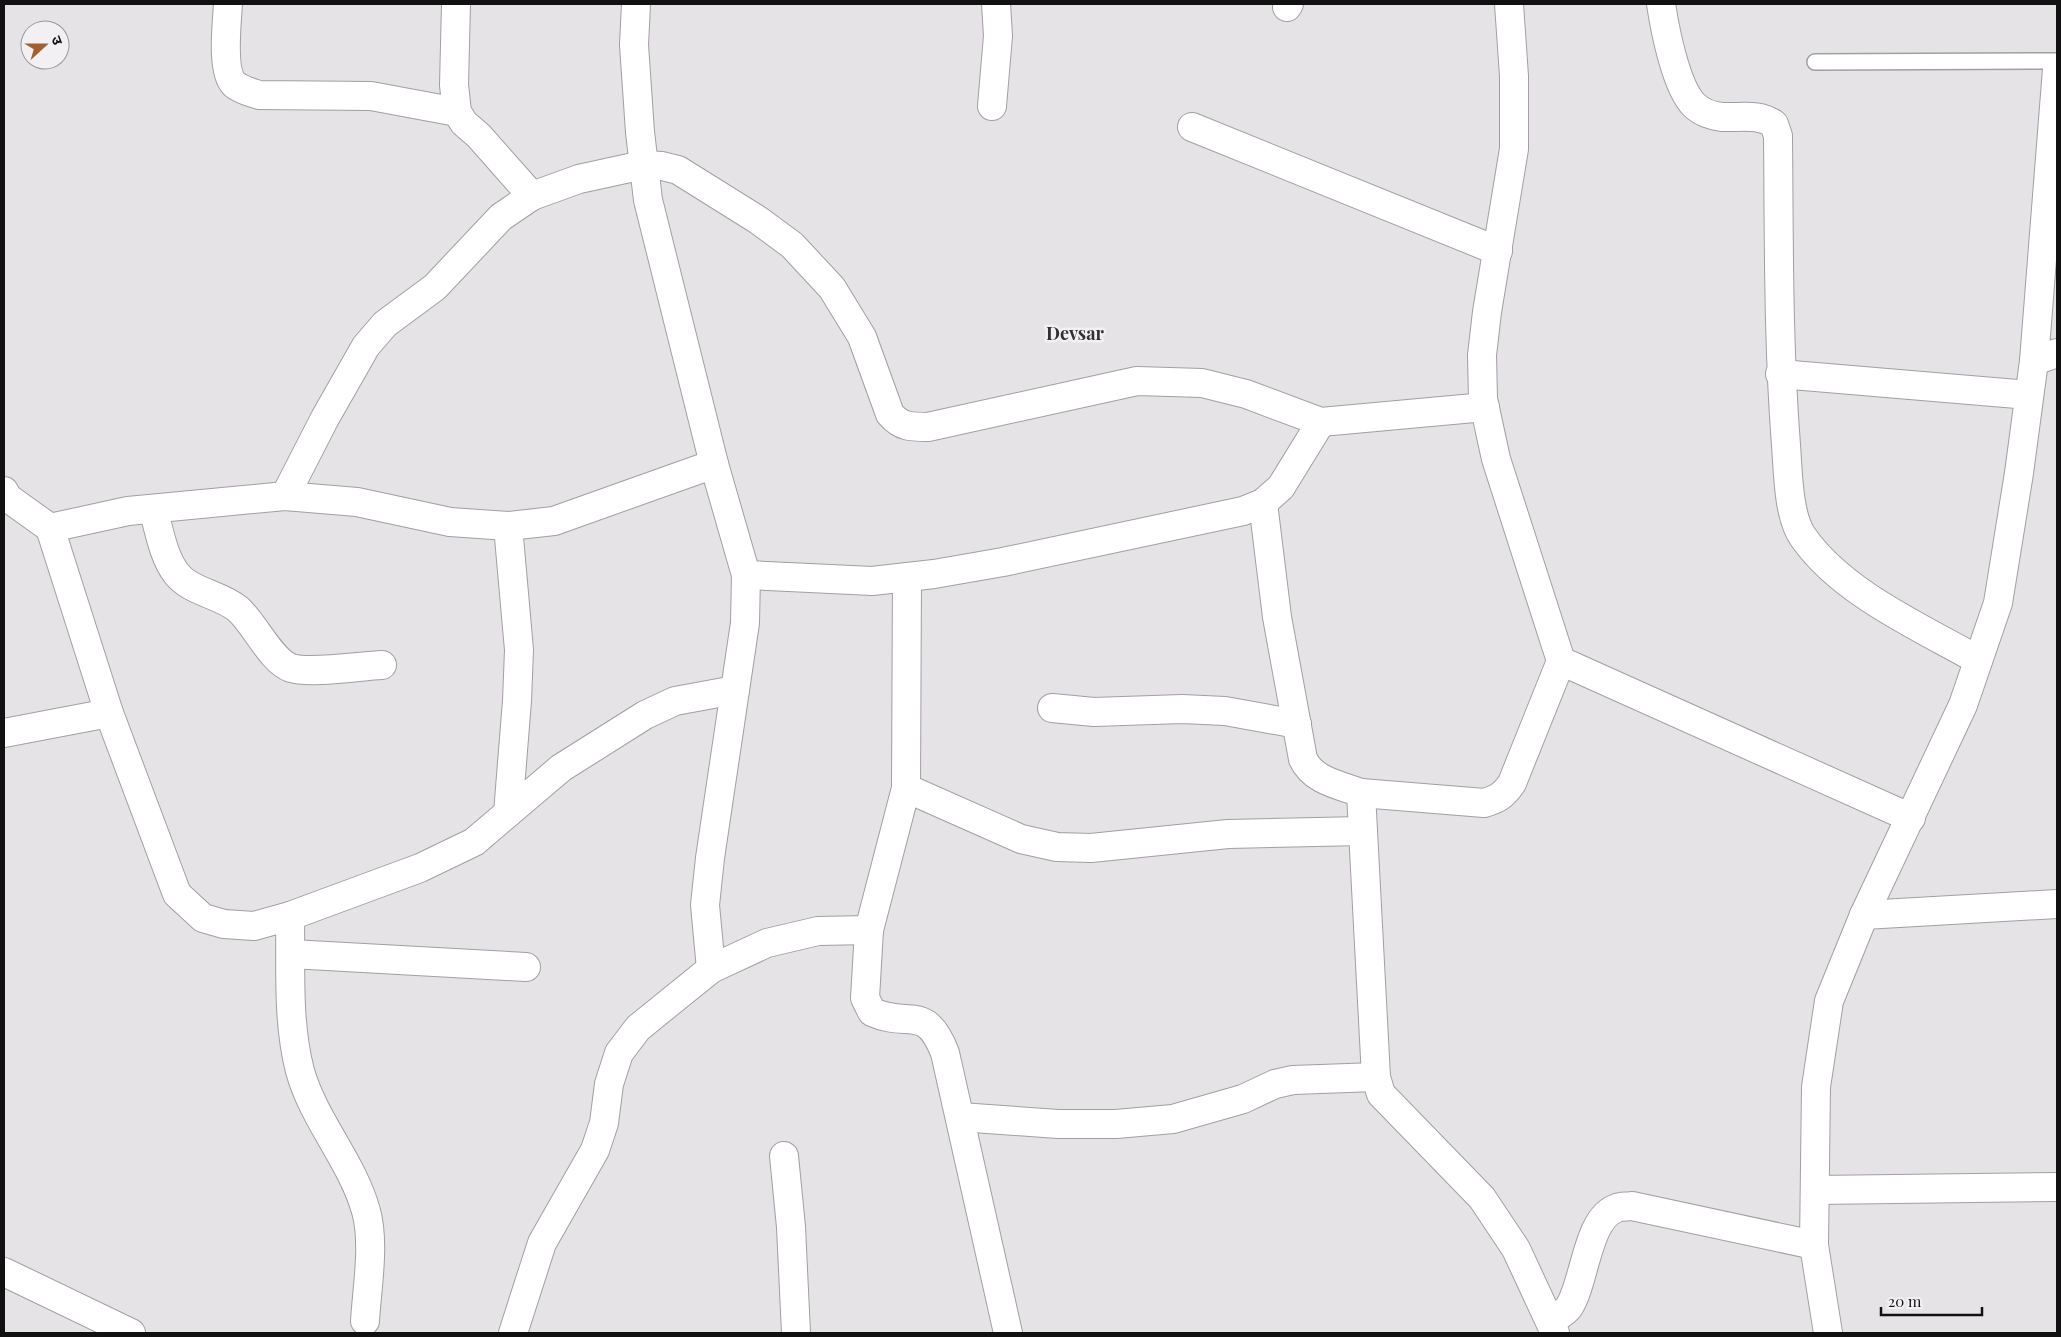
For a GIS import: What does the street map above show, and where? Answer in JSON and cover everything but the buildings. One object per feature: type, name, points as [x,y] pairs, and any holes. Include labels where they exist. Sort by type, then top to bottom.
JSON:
[{"type":"street","points":[[228,4],[228,69],[233,83],[244,91],[259,95],[371,96],[457,112]]},
{"type":"street","points":[[456,4],[454,86],[457,112],[464,123],[479,136],[532,196]]},
{"type":"street","points":[[636,4],[634,45],[648,200],[663,268],[714,464],[746,575],[746,623],[710,858],[705,905],[711,969]]},
{"type":"street","points":[[992,106],[998,36],[996,4]]},
{"type":"street","points":[[1264,503],[1278,617],[1303,759],[1308,769],[1317,776],[1361,793],[1484,803],[1498,799],[1505,794],[1512,783],[1561,661],[1496,459],[1484,407],[1482,354],[1486,312],[1514,149],[1514,76],[1509,4]]},
{"type":"street","points":[[1661,4],[1679,79],[1694,105],[1706,113],[1720,117],[1754,116],[1766,118],[1774,124],[1778,136],[1780,374],[1790,502],[1802,536],[1825,564],[1866,596],[1978,660]]},
{"type":"street","points":[[1828,1333],[1814,1245],[1816,1087],[1829,1001],[1864,915],[1963,704],[1998,602],[2019,474],[2029,396],[2046,357],[2057,69]]},
{"type":"street","points":[[1192,127],[1498,251]]},
{"type":"street","points":[[285,496],[325,418],[366,346],[385,324],[435,287],[501,217],[532,196],[578,179],[644,166],[662,166],[678,170],[758,220],[792,245],[832,288],[862,337],[890,414],[898,423],[912,427],[928,427],[1137,381],[1202,383],[1246,394],[1321,422],[1484,407]]},
{"type":"street","points":[[1780,374],[2029,396]]},
{"type":"street","points":[[746,575],[872,581],[907,577],[1003,562],[1243,511],[1264,503],[1281,487],[1321,422]]},
{"type":"street","points":[[50,528],[128,511],[285,496],[357,502],[450,522],[508,526],[554,522],[714,464]]},
{"type":"street","points":[[4,491],[8,498],[50,528],[109,713],[177,894],[202,918],[224,924],[254,926],[290,916],[429,864],[474,842],[561,768],[645,715],[675,701],[735,690]]},
{"type":"street","points":[[154,509],[169,562],[176,574],[187,583],[221,598],[238,610],[283,664],[301,670],[382,665]]},
{"type":"street","points":[[508,526],[519,650],[508,813]]},
{"type":"street","points":[[907,577],[906,788],[869,930],[865,998],[872,1012],[885,1018],[920,1019],[929,1024],[940,1038],[960,1118],[1008,1333]]},
{"type":"street","points":[[1561,661],[1911,818]]},
{"type":"street","points":[[1052,708],[1094,712],[1182,709],[1225,711],[1297,724]]},
{"type":"street","points":[[4,732],[109,713]]},
{"type":"street","points":[[906,788],[1022,839],[1056,847],[1091,848],[1228,834],[1363,831]]},
{"type":"street","points":[[1361,793],[1376,1077],[1381,1094],[1398,1115],[1482,1198],[1516,1249],[1553,1327],[1568,1308],[1579,1286],[1594,1234],[1603,1217],[1616,1208],[1632,1206],[1814,1245]]},
{"type":"street","points":[[1864,915],[2057,904]]},
{"type":"street","points":[[290,916],[292,1014],[294,1041],[301,1073],[319,1118],[359,1190],[366,1213],[369,1236],[365,1321]]},
{"type":"street","points":[[513,1333],[542,1243],[595,1150],[604,1123],[609,1084],[618,1053],[638,1028],[711,969],[766,943],[818,931],[869,930]]},
{"type":"street","points":[[291,954],[526,967]]},
{"type":"street","points":[[960,1118],[1058,1124],[1116,1124],[1174,1119],[1243,1099],[1275,1084],[1294,1080],[1376,1077]]},
{"type":"street","points":[[784,1156],[796,1333]]},
{"type":"street","points":[[1816,1190],[2057,1187]]},
{"type":"street","points":[[4,1272],[131,1333]]},
{"type":"lane","points":[[1816,62],[2057,61]]},
{"type":"district","name":"Devsar","points":[[1075,333]]}]
